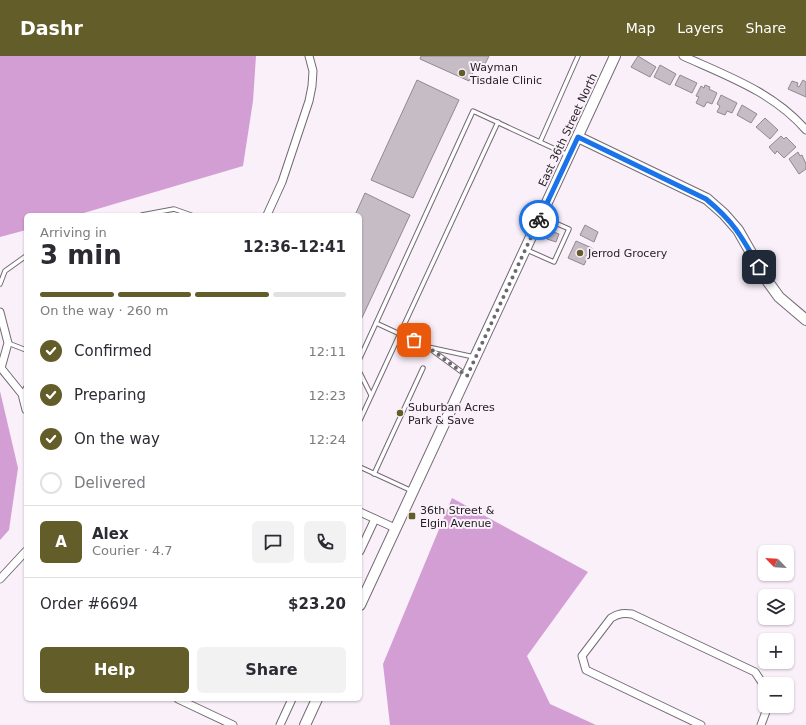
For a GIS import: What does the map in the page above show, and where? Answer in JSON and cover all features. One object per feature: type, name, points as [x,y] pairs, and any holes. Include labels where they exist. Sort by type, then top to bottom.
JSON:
[{"type":"main road","name":"East 36th Street North","points":[[362,601],[615,56]]},
{"type":"main road","points":[[578,137],[706,199],[724,214],[738,230],[766,279],[779,297],[806,320]]},
{"type":"main road","points":[[305,725],[316,701]]},
{"type":"street","points":[[268,213],[282,182],[309,101],[313,71],[309,56]]},
{"type":"street","points":[[683,56],[761,92],[788,112],[806,130]]},
{"type":"street","points":[[0,312],[8,343],[1,368],[22,394],[24,402]]},
{"type":"street","points":[[362,513],[396,528]]},
{"type":"street","points":[[362,547],[375,519]]},
{"type":"street","points":[[0,579],[24,554]]},
{"type":"street","points":[[701,725],[586,670],[582,656],[611,618],[617,614],[632,614],[755,672],[758,677]]},
{"type":"street","points":[[182,701],[233,725]]},
{"type":"street","points":[[280,725],[291,701]]},
{"type":"street","points":[[761,725],[765,713]]},
{"type":"lane","points":[[540,142],[578,56]]},
{"type":"lane","points":[[362,354],[473,111],[569,156]]},
{"type":"lane","points":[[362,415],[498,122]]},
{"type":"lane","points":[[153,213],[174,209],[185,213]]},
{"type":"lane","points":[[526,249],[554,262],[569,229],[541,216]]},
{"type":"lane","points":[[0,284],[6,271],[24,258]]},
{"type":"lane","points":[[376,323],[428,347],[467,376]]},
{"type":"lane","points":[[8,343],[24,349]]},
{"type":"lane","points":[[428,347],[476,358]]},
{"type":"lane","points":[[374,474],[423,368]]},
{"type":"lane","points":[[362,377],[371,395]]},
{"type":"lane","points":[[22,394],[24,390]]},
{"type":"lane","points":[[362,468],[413,492]]},
{"type":"shaded area","points":[[0,56],[256,56],[253,101],[243,166],[84,213],[24,213],[24,231],[0,237]]},
{"type":"shaded area","points":[[0,391],[18,468],[9,530],[0,540]]},
{"type":"shaded area","points":[[452,498],[588,572],[527,656],[550,704],[596,725],[390,725],[383,664]]},
{"type":"building","name":"Wayman Tisdale Clinic","points":[[421,56],[489,56],[485,64],[478,61],[469,81],[420,59]]},
{"type":"building","points":[[638,56],[656,67],[650,77],[631,67]]},
{"type":"building","points":[[660,65],[676,74],[670,85],[654,77]]},
{"type":"building","points":[[680,75],[697,83],[692,93],[675,85]]},
{"type":"building","points":[[417,80],[459,100],[413,198],[371,180]]},
{"type":"building","points":[[803,80],[806,82],[806,97],[788,89],[792,81],[798,83],[797,86],[799,87]]},
{"type":"building","points":[[705,85],[717,93],[712,104],[707,102],[704,107],[696,103],[699,97],[696,96],[701,86],[704,88]]},
{"type":"building","points":[[721,95],[737,103],[732,113],[727,111],[725,115],[717,112],[720,106],[717,104]]},
{"type":"building","points":[[742,105],[757,114],[751,123],[737,115]]},
{"type":"building","points":[[765,118],[778,130],[770,139],[756,127]]},
{"type":"building","points":[[781,136],[784,139],[786,137],[796,147],[784,158],[777,151],[775,154],[769,147]]},
{"type":"building","points":[[798,152],[800,156],[802,155],[806,164],[806,169],[799,174],[789,159]]},
{"type":"building","points":[[365,193],[410,215],[362,318],[362,213],[356,213]]},
{"type":"building","points":[[585,225],[598,232],[594,242],[580,235]]},
{"type":"building","points":[[551,231],[559,234],[556,242],[547,239]]},
{"type":"building","name":"Jerrod Grocery","points":[[576,241],[592,248],[584,265],[568,258]]},
{"type":"way so far","points":[[414,340],[428,347],[446,362],[467,376],[539,220]]},
{"type":"place","name":"Wayman Tisdale Clinic","points":[[462,73]]},
{"type":"place","name":"Jerrod Grocery","points":[[580,253]]},
{"type":"place","name":"Suburban Acres Park & Save","points":[[400,413]]},
{"type":"place","name":"36th Street & Elgin Avenue","points":[[412,516]]},
{"type":"route","points":[[539,220],[578,137],[706,199],[724,214],[738,230],[759,267]]}]
